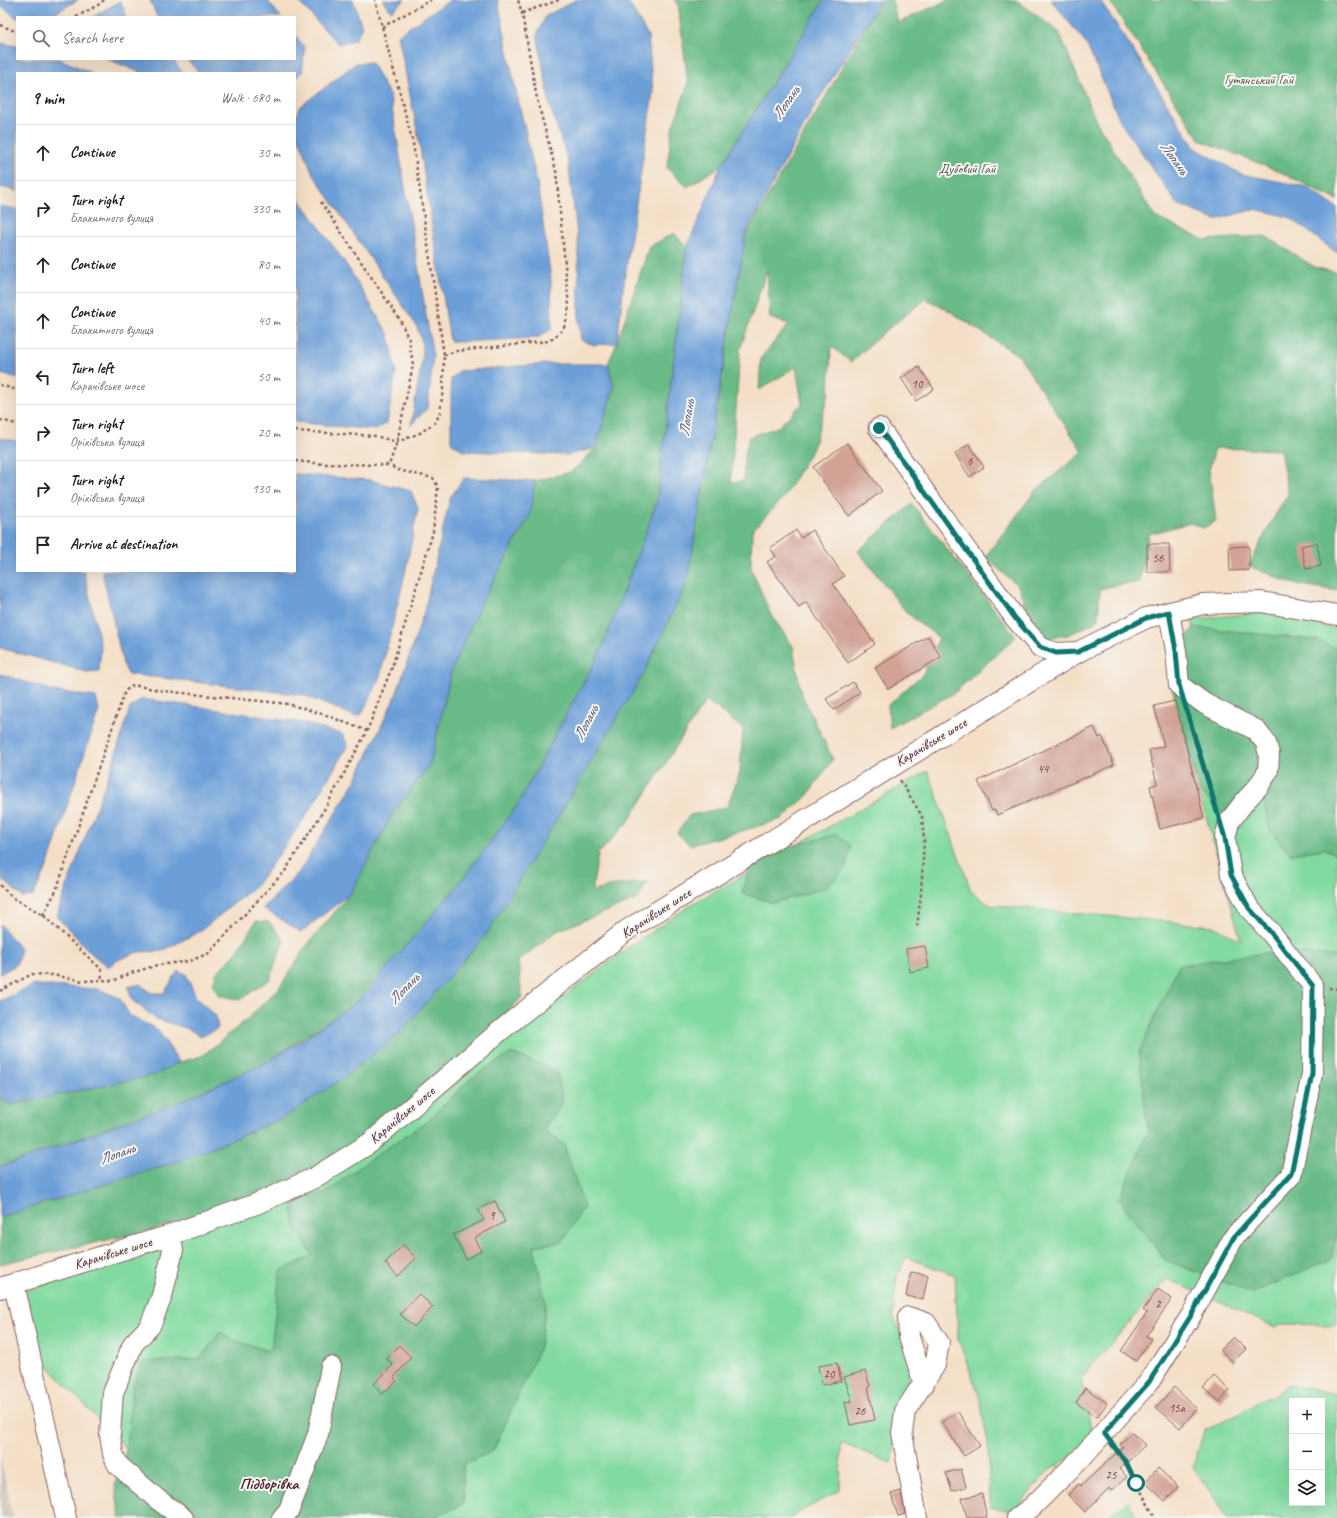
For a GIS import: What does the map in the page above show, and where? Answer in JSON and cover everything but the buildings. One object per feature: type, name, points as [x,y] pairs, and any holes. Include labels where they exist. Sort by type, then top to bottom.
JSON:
[{"type":"street","points":[[879,428],[1015,618],[1040,647],[1056,653],[1078,652]]},
{"type":"street","name":"Карачівське шосе","points":[[7,1286],[170,1236],[256,1204],[314,1178],[370,1143],[500,1031],[627,930],[1078,652],[1146,618],[1204,604],[1261,602],[1337,615]]},
{"type":"street","points":[[1016,1518],[1032,1507],[1081,1458],[1149,1382],[1192,1314],[1234,1237],[1291,1174],[1312,1074],[1313,986],[1272,934],[1249,908],[1231,875],[1225,838],[1229,822],[1258,787],[1268,771],[1269,754],[1266,743],[1256,730],[1205,704],[1179,685],[1176,651],[1169,612]]},
{"type":"street","points":[[170,1236],[173,1250],[162,1296],[150,1326],[133,1344],[113,1392],[110,1435],[113,1454],[118,1466],[156,1499],[183,1518]]},
{"type":"street","points":[[7,1286],[66,1518]]},
{"type":"street","points":[[282,1518],[289,1510],[318,1434],[331,1366]]},
{"type":"street","points":[[917,1518],[902,1433],[905,1412],[924,1384]]},
{"type":"path","points":[[78,16],[104,0]]},
{"type":"path","points":[[296,431],[375,436],[396,442],[420,433],[436,422],[443,390],[444,355],[413,143],[375,0]]},
{"type":"path","points":[[382,27],[432,0]]},
{"type":"path","points":[[444,355],[458,351],[549,341],[562,333],[565,326],[569,306],[556,171],[537,99],[522,13],[518,0]]},
{"type":"path","points":[[522,13],[558,0]]},
{"type":"path","points":[[0,25],[16,32]]},
{"type":"path","points":[[321,202],[400,320],[410,340],[412,365],[396,442],[389,465]]},
{"type":"path","points":[[0,385],[16,390]]},
{"type":"path","points":[[0,420],[16,424]]},
{"type":"path","points":[[0,991],[32,974],[53,975],[83,981],[113,981],[131,973],[158,965],[190,961],[209,953],[285,872],[327,806],[367,731],[392,667],[433,532],[438,487],[433,478],[398,470],[389,465],[324,464],[296,461]]},
{"type":"path","points":[[43,915],[56,891],[125,691],[133,685],[164,691],[288,704],[323,714],[367,731]]},
{"type":"path","points":[[1179,685],[1225,838]]},
{"type":"path","points":[[892,766],[922,816],[924,840],[921,894],[917,927]]},
{"type":"path","points":[[0,885],[13,898],[43,915],[101,969],[102,980]]},
{"type":"path","points":[[1104,1433],[1127,1464],[1155,1518]]},
{"type":"shaded area","points":[[0,1456],[13,1518],[0,1518]]},
{"type":"green space","points":[[674,0],[824,0],[721,166],[687,187],[667,168],[672,129],[688,84],[678,5]]},
{"type":"green space","name":"Дубовий Гай","points":[[881,0],[892,0],[898,23],[948,0],[1016,0],[1059,32],[1096,121],[1155,217],[1204,240],[1265,236],[1316,268],[1337,272],[1337,591],[1290,583],[1249,566],[1270,524],[1288,494],[1280,450],[1215,448],[1209,470],[1216,521],[1204,528],[1190,523],[1149,534],[1139,583],[1122,584],[1100,589],[1098,621],[1068,635],[1039,639],[1018,586],[985,557],[1036,490],[1083,452],[1019,356],[951,312],[926,299],[883,333],[851,362],[831,346],[829,393],[813,448],[784,497],[752,531],[751,568],[771,615],[793,646],[801,693],[833,759],[808,795],[782,819],[725,836],[690,845],[677,833],[690,815],[727,807],[740,772],[743,729],[706,700],[628,822],[598,854],[592,892],[615,885],[647,882],[638,899],[557,931],[518,961],[522,997],[445,1078],[358,1151],[291,1183],[156,1229],[0,1264],[0,1217],[192,1157],[288,1115],[644,673],[687,582],[745,237]],"holes":[[[767,270],[770,318],[789,324],[761,358],[759,390],[796,367],[802,404],[778,427],[749,437],[744,459],[744,481],[731,482],[740,350]]]},
{"type":"green space","name":"Гутянський Гай","points":[[1109,0],[1337,0],[1337,200],[1276,170],[1200,140]]},
{"type":"green space","points":[[674,233],[687,247],[657,502],[603,646],[517,806],[455,889],[359,1001],[265,1063],[179,1102],[18,1161],[0,1166],[0,1097],[10,1105],[154,1075],[179,1062],[202,1056],[245,1021],[279,988],[307,945],[350,894],[393,813],[430,764],[451,672],[481,603],[530,515],[535,481],[571,472],[596,448],[614,387],[608,364],[617,343],[649,247]]},
{"type":"green space","points":[[912,504],[1016,637],[954,693],[890,728],[888,705],[923,674],[939,638],[907,613],[858,551]]},
{"type":"green space","points":[[1262,612],[1337,629],[1337,680],[1194,627],[1191,620]]},
{"type":"green space","points":[[1194,627],[1317,640],[1337,649],[1337,855],[1325,849],[1290,854],[1269,829],[1262,789],[1221,813],[1198,788],[1169,675],[1183,642]]},
{"type":"green space","points":[[928,771],[971,891],[989,905],[1213,926],[1241,941],[1198,788],[1258,778],[1337,844],[1337,1325],[1281,1324],[1275,1327],[1167,1279],[1081,1378],[1094,1443],[1049,1470],[1014,1511],[990,1507],[988,1442],[979,1395],[958,1339],[955,1275],[906,1257],[897,1276],[893,1316],[903,1338],[910,1364],[905,1411],[891,1463],[841,1443],[840,1490],[789,1518],[401,1518],[126,1449],[42,1360],[26,1291],[292,1196],[463,1078],[516,1033],[625,950],[692,904]]},
{"type":"green space","points":[[837,834],[851,846],[845,869],[827,887],[773,903],[742,893],[749,869],[787,847]]},
{"type":"green space","points":[[256,921],[269,922],[284,940],[270,979],[240,1000],[219,995],[213,985],[216,973],[236,953]]},
{"type":"green space","points":[[1272,952],[1337,956],[1337,1232],[1331,1259],[1252,1293],[1165,1260],[1119,1200],[1148,1132],[1139,1051],[1179,965]]},
{"type":"green space","points":[[511,1053],[557,1071],[563,1101],[543,1131],[564,1144],[584,1207],[562,1242],[534,1246],[546,1304],[540,1347],[493,1451],[463,1465],[464,1504],[431,1518],[120,1518],[115,1485],[126,1449],[133,1385],[142,1362],[200,1359],[220,1332],[235,1341],[271,1351],[280,1271],[312,1256],[294,1224],[292,1196],[324,1194],[369,1160],[426,1122],[470,1079]]},
{"type":"green space","points":[[1287,1385],[1337,1394],[1337,1518],[1228,1518],[1193,1467],[1204,1431],[1242,1412],[1265,1397],[1271,1398]]},
{"type":"green space","points":[[1128,1501],[1137,1518],[1106,1518]]},
{"type":"water","points":[[0,0],[78,0],[50,16],[16,16],[16,17],[0,5]]},
{"type":"water","points":[[150,0],[267,0],[280,16],[157,16]]},
{"type":"water","points":[[297,0],[353,0],[362,27],[355,40],[338,44]]},
{"type":"water","points":[[382,0],[405,0],[391,11]]},
{"type":"water","points":[[450,0],[498,0],[513,77],[537,182],[551,279],[552,329],[537,338],[459,342],[450,341],[418,135],[398,35]]},
{"type":"water","points":[[575,0],[627,0],[648,36],[653,92],[624,283],[617,343],[594,345],[581,340],[579,323],[578,242],[568,161],[550,106],[537,34],[546,16]]},
{"type":"water","name":"Лопань","points":[[824,0],[881,0],[816,104],[746,233],[687,582],[644,673],[485,936],[397,1036],[339,1081],[288,1115],[192,1157],[0,1217],[0,1166],[18,1161],[179,1102],[265,1063],[301,1041],[358,1001],[455,889],[517,806],[603,646],[657,502],[687,247],[721,166]]},
{"type":"water","name":"Лопань","points":[[1051,0],[1100,0],[1195,148],[1241,174],[1307,187],[1337,208],[1337,253],[1289,217],[1255,209],[1215,220],[1177,204],[1121,123],[1086,43]]},
{"type":"water","points":[[120,1],[127,16],[95,16]]},
{"type":"water","points":[[296,36],[305,48],[302,72],[296,78],[296,72],[198,72],[188,60],[296,60]]},
{"type":"water","points":[[0,43],[16,46],[16,60],[61,60],[91,72],[16,72],[16,191],[0,187]]},
{"type":"water","points":[[110,60],[173,60],[182,72],[140,72]]},
{"type":"water","points":[[371,62],[390,96],[433,357],[428,407],[411,425],[423,354],[421,338],[416,325],[313,174],[296,132],[296,117],[300,107],[356,63]]},
{"type":"water","points":[[296,194],[346,264],[389,335],[396,372],[387,423],[376,430],[296,422]]},
{"type":"water","points":[[0,206],[16,209],[16,378],[0,374]]},
{"type":"water","points":[[546,364],[608,364],[614,387],[596,448],[568,455],[464,451],[451,442],[451,379],[459,371]]},
{"type":"water","points":[[0,438],[16,441],[16,572],[84,572],[101,648],[99,671],[87,672],[0,648]]},
{"type":"water","points":[[296,474],[370,480],[411,491],[418,508],[405,574],[379,680],[361,715],[354,716],[303,695],[128,674],[123,664],[102,572],[296,572]]},
{"type":"water","points":[[464,478],[535,481],[530,515],[481,603],[451,672],[430,764],[393,813],[350,894],[301,932],[263,908],[299,872],[353,785],[396,695],[424,612],[450,498]]},
{"type":"water","points":[[0,674],[54,691],[96,697],[99,710],[47,867],[33,896],[22,897],[0,877]]},
{"type":"water","points":[[142,699],[303,723],[342,734],[348,745],[306,816],[257,885],[199,932],[162,951],[138,952],[118,960],[108,967],[92,954],[57,917],[61,902],[113,763],[130,708]]},
{"type":"water","points":[[0,924],[21,950],[16,965],[0,974]]},
{"type":"water","points":[[178,971],[186,974],[196,997],[216,1016],[218,1028],[201,1037],[189,1029],[156,1019],[132,1000],[128,987],[141,984],[151,993],[164,993]]},
{"type":"water","points":[[34,985],[98,989],[120,998],[129,1015],[158,1030],[179,1062],[154,1075],[10,1105],[0,1097],[0,1001]]},
{"type":"district","name":"Підборівка","points":[[269,1484]]},
{"type":"route","points":[[879,428],[1015,618],[1040,647],[1056,653],[1078,652],[1146,618],[1169,612],[1176,651],[1179,685],[1225,838],[1231,875],[1249,908],[1272,934],[1313,986],[1312,1074],[1291,1174],[1234,1237],[1192,1314],[1149,1382],[1104,1433],[1127,1464],[1136,1483]]}]
